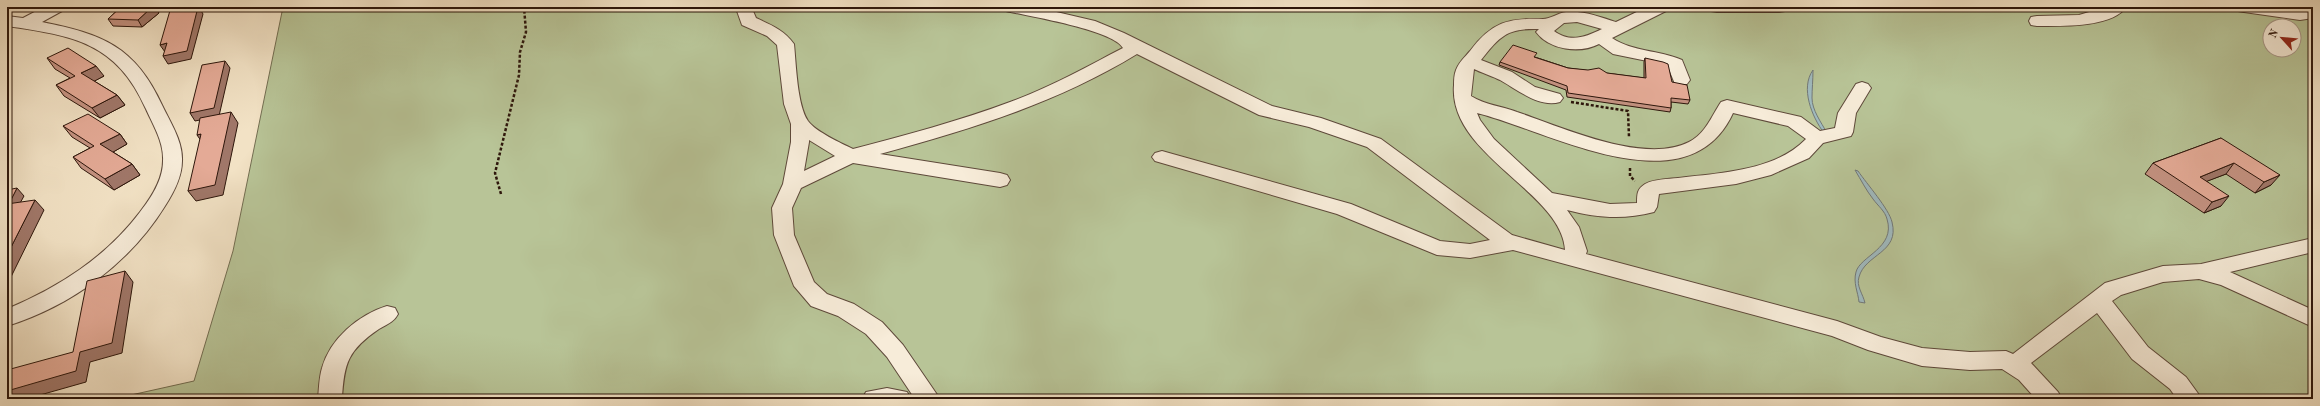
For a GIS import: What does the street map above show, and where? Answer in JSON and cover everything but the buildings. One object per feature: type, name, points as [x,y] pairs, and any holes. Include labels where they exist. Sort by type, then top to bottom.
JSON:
[{"type":"street","points":[[16,22],[56,7]]},
{"type":"street","points":[[747,7],[745,11],[748,21],[773,32],[785,44],[793,104],[800,124],[800,142],[794,170],[794,184],[782,208],[784,235],[805,286],[819,300],[846,310],[874,328],[895,351],[928,399]]},
{"type":"street","points":[[1012,7],[1084,23],[1114,32],[1132,45],[1266,111],[1314,122],[1374,143],[1505,240],[1837,329],[1876,344],[1922,357],[1970,361],[2006,360],[2044,390],[2050,399]]},
{"type":"street","points":[[1616,28],[1582,17],[1557,18],[1549,24],[1544,32],[1558,42],[1588,43],[1660,7]]},
{"type":"street","points":[[1717,7],[1780,7]]},
{"type":"street","points":[[2037,21],[2093,18],[2108,14],[2118,7]]},
{"type":"street","points":[[2244,7],[2274,13],[2310,15]]},
{"type":"street","points":[[2286,7],[2310,15]]},
{"type":"street","points":[[7,318],[44,303],[77,283],[114,257],[140,228],[163,195],[172,168],[170,142],[144,84],[125,61],[106,48],[81,38],[16,22]]},
{"type":"street","points":[[1549,24],[1526,23],[1506,26],[1500,29],[1486,40],[1464,70],[1460,86],[1469,119],[1483,138],[1501,158],[1547,199],[1575,239],[1576,251],[1570,257]]},
{"type":"street","points":[[1600,37],[1618,50],[1667,60],[1676,64],[1681,80]]},
{"type":"street","points":[[794,184],[851,156],[950,129],[1018,106],[1112,63],[1131,51],[1132,45]]},
{"type":"street","points":[[1471,62],[1506,76],[1529,90],[1554,98]]},
{"type":"street","points":[[1547,199],[1610,212],[1634,211],[1647,207],[1647,193],[1653,188],[1736,176],[1764,170],[1802,154],[1817,138],[1844,132],[1847,113],[1862,88]]},
{"type":"street","points":[[1464,100],[1475,108],[1496,111],[1596,146],[1658,155],[1680,151],[1699,144],[1714,131],[1727,106],[1794,121],[1817,138]]},
{"type":"street","points":[[800,124],[823,141],[851,156],[1000,180]]},
{"type":"street","points":[[1162,157],[1202,166],[1344,209],[1437,248],[1470,251],[1514,242]]},
{"type":"street","points":[[2016,367],[2023,357],[2113,289],[2163,274],[2198,271],[2313,245]]},
{"type":"street","points":[[2198,271],[2228,279],[2313,319]]},
{"type":"street","points":[[2099,300],[2125,336],[2140,353],[2178,383],[2190,399]]},
{"type":"street","points":[[330,399],[333,368],[338,357],[358,334],[387,314]]},
{"type":"street","points":[[874,399],[887,397],[899,399]]},
{"type":"path","points":[[501,194],[496,173],[519,75],[520,52],[526,32],[524,7]]},
{"type":"green space","points":[[283,7],[2313,7],[2313,399],[113,399],[194,381],[233,251]]},
{"type":"water","points":[[1813,70],[1812,102],[1817,116],[1827,133],[1824,133],[1815,119],[1809,102],[1809,77]]},
{"type":"water","points":[[1855,170],[1858,171],[1887,210],[1892,222],[1893,232],[1887,247],[1862,269],[1858,280],[1865,303],[1859,302],[1855,284],[1856,272],[1859,266],[1882,244],[1887,237],[1888,229],[1885,213],[1870,196]]}]
